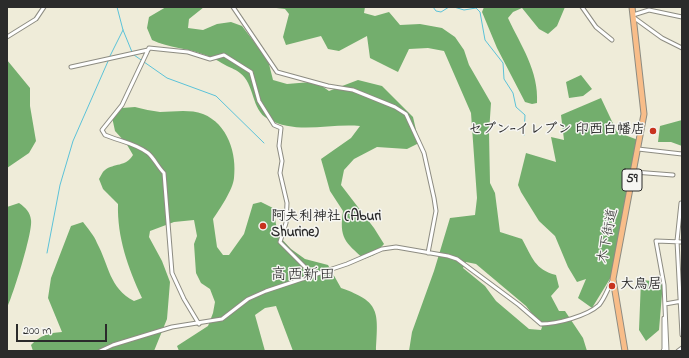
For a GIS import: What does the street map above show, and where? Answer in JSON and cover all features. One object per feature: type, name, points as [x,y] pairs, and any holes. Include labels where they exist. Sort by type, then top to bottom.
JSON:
[{"type":"main road","name":"木下街道","points":[[625,351],[613,279],[644,114],[632,7]]},
{"type":"street","points":[[7,37],[36,19],[44,7]]},
{"type":"street","points":[[233,7],[277,72],[328,86],[353,90],[399,109],[406,114],[424,153],[434,198],[436,211],[428,253]]},
{"type":"street","points":[[582,7],[596,27],[612,40]]},
{"type":"street","points":[[682,17],[649,10],[642,11],[633,16],[662,38],[682,48]]},
{"type":"street","points":[[71,67],[148,50],[150,48],[166,48],[176,52],[188,52],[210,59],[224,55],[251,72],[259,101],[274,125],[281,128],[279,146],[282,161],[280,173],[287,203],[286,223],[280,242],[313,275]]},
{"type":"street","points":[[148,50],[122,105],[102,130],[105,135],[142,148],[150,154],[156,166],[164,173],[172,273],[184,299],[199,324]]},
{"type":"street","points":[[638,149],[682,154]]},
{"type":"street","points":[[634,172],[673,175]]},
{"type":"street","points":[[681,203],[676,242],[681,301],[682,336]]},
{"type":"street","points":[[667,351],[664,289],[656,241],[682,242]]},
{"type":"street","points":[[100,351],[113,345],[172,327],[199,324],[222,319],[248,299],[382,249],[396,247],[448,256],[457,260],[519,305],[541,324],[563,321],[589,311],[598,305],[613,279]]},
{"type":"street","points":[[663,351],[664,289]]},
{"type":"street","points":[[665,304],[681,301]]},
{"type":"street","points":[[678,351],[682,348]]},
{"type":"green space","points":[[166,7],[204,7],[189,19],[188,28],[203,30],[217,24],[231,22],[242,26],[268,60],[273,80],[287,84],[311,82],[319,84],[329,91],[358,80],[382,86],[413,117],[419,143],[407,149],[377,147],[354,159],[344,170],[341,185],[374,228],[384,244],[374,255],[364,259],[345,239],[342,228],[343,211],[330,191],[321,159],[351,138],[360,126],[348,125],[302,127],[279,124],[268,119],[259,110],[245,78],[239,72],[208,56],[165,45],[152,40],[147,28],[149,17]]},
{"type":"green space","points":[[268,7],[365,7],[364,13],[375,16],[389,12],[400,25],[420,24],[442,28],[455,37],[464,50],[469,65],[491,103],[489,132],[490,183],[495,193],[500,232],[522,239],[535,262],[543,270],[556,275],[559,287],[551,296],[559,311],[565,311],[583,338],[587,351],[409,351],[412,332],[434,271],[450,218],[475,215],[477,198],[471,113],[444,51],[428,48],[409,49],[398,72],[370,58],[367,36],[339,51],[328,49],[321,36],[286,45],[283,37],[289,14],[285,9]],"holes":[[[466,262],[476,264],[526,306],[542,327],[541,330],[529,329],[496,301],[485,286],[463,268]]]},
{"type":"green space","points":[[484,7],[565,7],[557,26],[548,34],[539,29],[522,8],[513,12],[508,18],[532,69],[537,91],[537,103],[532,104],[525,102],[497,48],[482,12]]},
{"type":"green space","points":[[7,60],[30,88],[30,106],[36,141],[29,153],[7,168]]},
{"type":"green space","points":[[581,75],[592,89],[583,96],[569,98],[566,82]]},
{"type":"green space","points":[[601,98],[617,132],[638,140],[611,277],[592,308],[578,298],[586,279],[577,282],[568,267],[555,236],[539,221],[518,185],[526,153],[556,162],[551,137],[564,140],[561,115]]},
{"type":"green space","points":[[135,107],[160,112],[198,112],[212,119],[219,125],[225,132],[229,141],[235,169],[231,188],[213,219],[217,247],[223,255],[229,255],[244,234],[253,204],[261,202],[273,208],[278,235],[291,249],[305,259],[328,265],[341,288],[364,298],[370,304],[374,310],[376,318],[376,351],[293,351],[276,306],[265,308],[255,315],[265,351],[179,351],[177,346],[208,326],[215,302],[210,289],[201,283],[196,273],[194,244],[197,236],[194,220],[174,222],[150,231],[149,237],[162,261],[170,282],[167,319],[154,351],[33,351],[31,345],[38,339],[49,334],[62,332],[48,298],[51,278],[71,226],[83,222],[96,240],[114,283],[119,290],[134,301],[142,298],[124,252],[119,228],[118,204],[103,189],[99,179],[105,170],[127,161],[133,155],[126,143],[115,131],[112,117],[122,108]]},
{"type":"green space","points":[[682,120],[682,146],[671,142],[658,142],[660,126]]},
{"type":"green space","points":[[19,203],[29,212],[31,227],[22,264],[7,308],[7,207]]},
{"type":"green space","points":[[641,280],[663,282],[659,330],[646,341],[639,330]]},
{"type":"waterway","points":[[117,7],[123,30],[132,52]]},
{"type":"waterway","points":[[433,7],[436,11],[441,12],[449,7]]},
{"type":"waterway","points":[[454,7],[464,10],[476,8],[480,12],[485,40],[503,63],[504,79],[513,93],[516,107],[525,115],[524,135]]},
{"type":"waterway","points":[[110,56],[123,30]]},
{"type":"waterway","points":[[134,55],[167,78],[216,96],[264,143]]},
{"type":"waterway","points":[[47,253],[60,185],[73,141],[109,59]]},
{"type":"place","name":"セブン-イレブン 印西白幡店","points":[[653,131]]},
{"type":"place","name":"阿夫利神社 (Aburi Shurine)","points":[[263,226]]},
{"type":"place","name":"大鳥居","points":[[612,286]]},
{"type":"district","name":"高西新田","points":[[303,276]]}]
